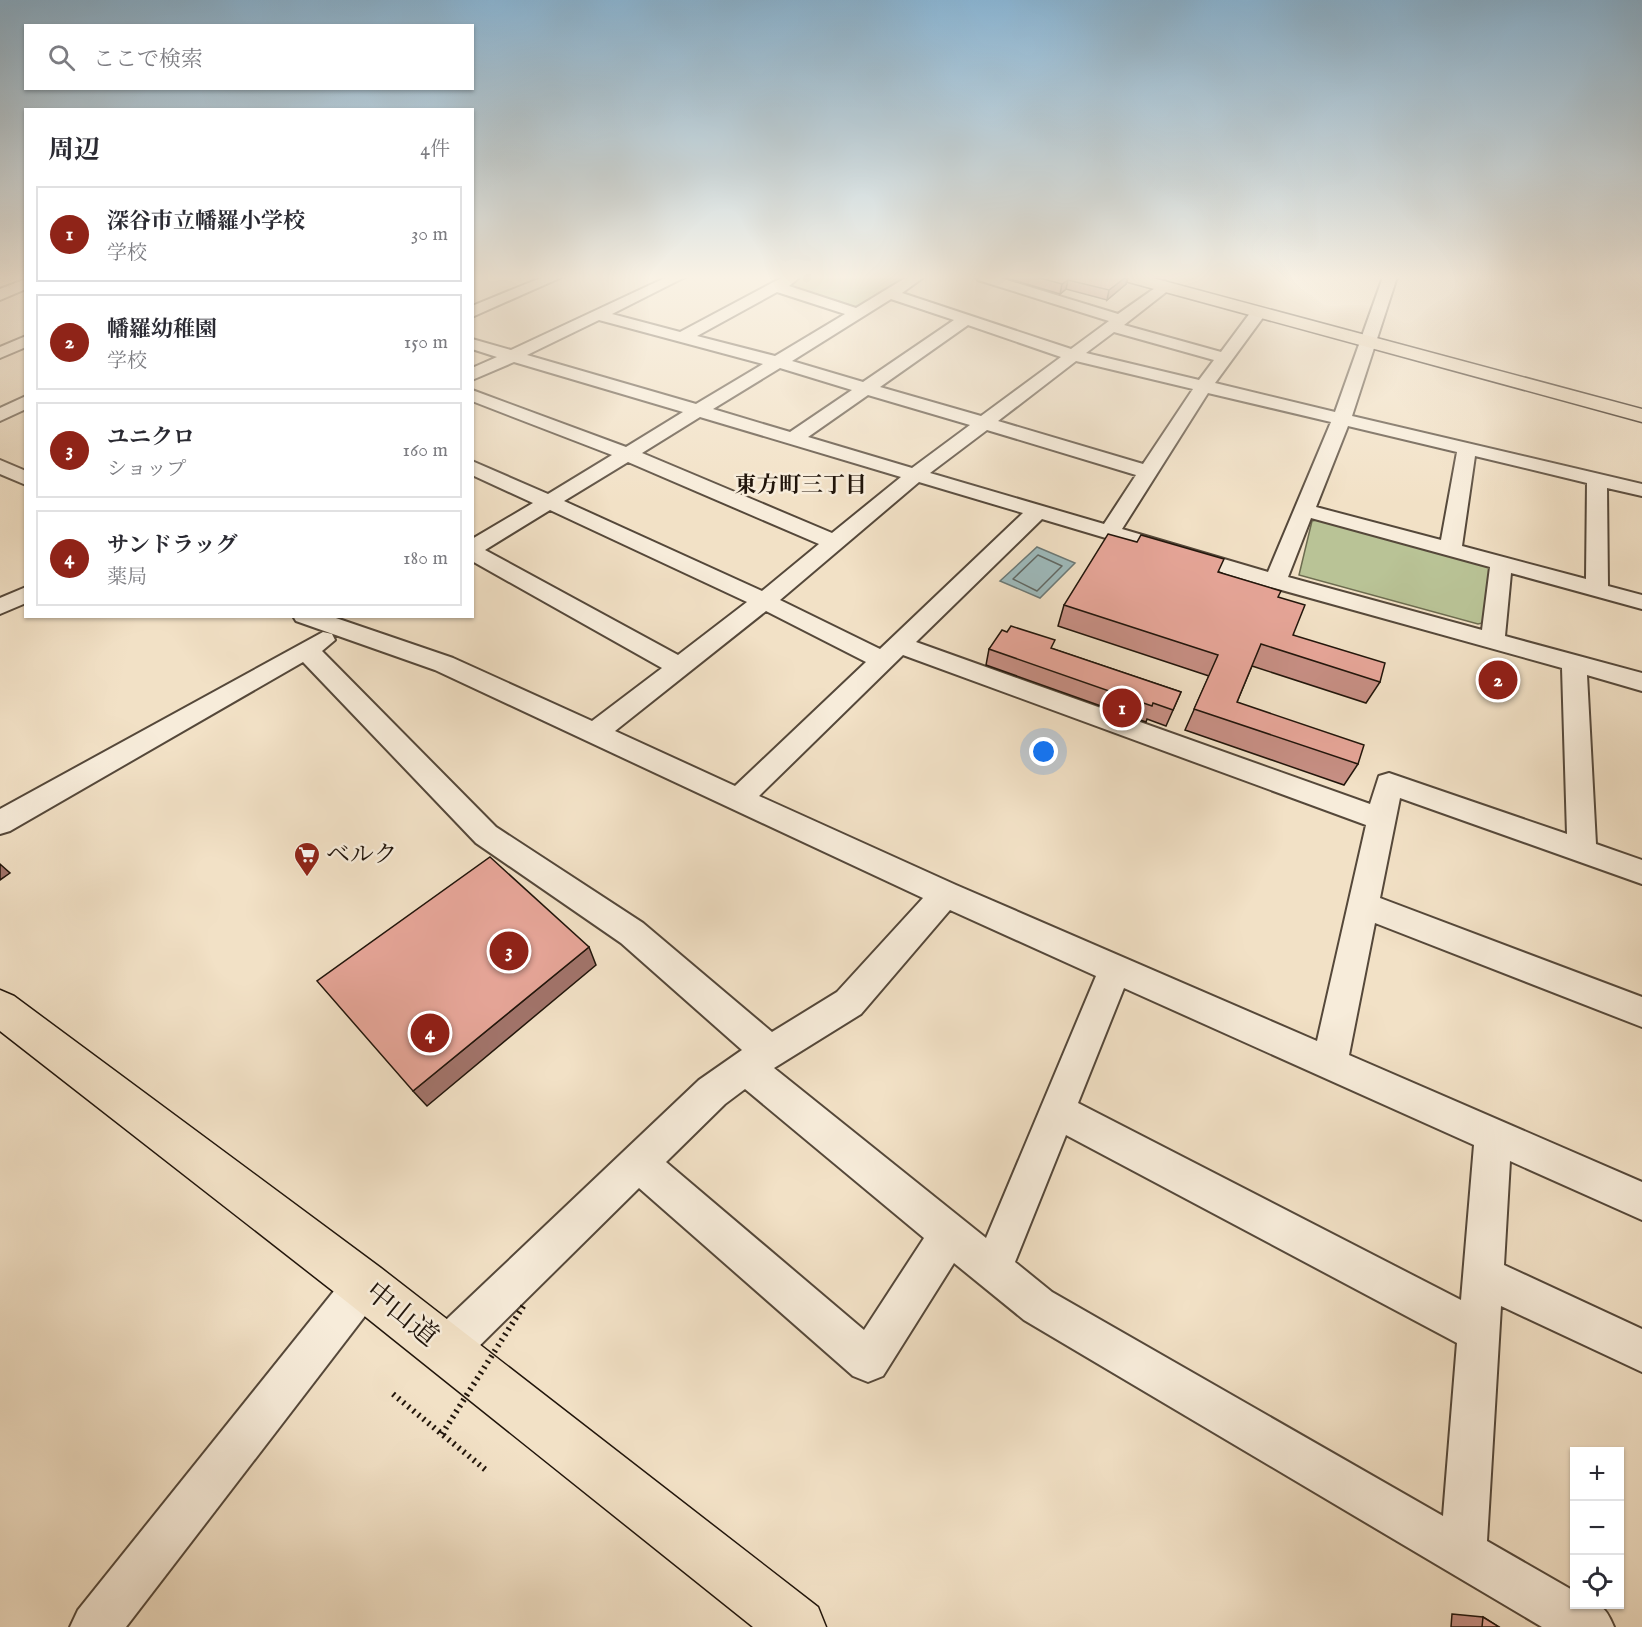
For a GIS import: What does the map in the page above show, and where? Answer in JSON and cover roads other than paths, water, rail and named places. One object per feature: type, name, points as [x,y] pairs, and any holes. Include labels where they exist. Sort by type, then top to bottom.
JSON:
[{"type":"main road","points":[[1406,353],[1642,416]]},
{"type":"main road","name":"中山道","points":[[0,1008],[363,1285],[798,1627]]},
{"type":"street","points":[[500,353],[1275,581],[1642,682]]},
{"type":"street","points":[[474,374],[517,353]]},
{"type":"street","points":[[743,353],[1149,472]]},
{"type":"street","points":[[474,550],[792,353]]},
{"type":"street","points":[[792,439],[916,353]]},
{"type":"street","points":[[1067,353],[1642,490]]},
{"type":"street","points":[[596,732],[764,601],[915,475],[1080,353]]},
{"type":"street","points":[[1209,353],[1225,358]]},
{"type":"street","points":[[1109,532],[1203,387],[1229,353]]},
{"type":"street","points":[[1275,581],[1342,419],[1365,353]]},
{"type":"street","points":[[474,396],[627,454],[834,542]]},
{"type":"street","points":[[0,415],[24,402]]},
{"type":"street","points":[[1450,550],[1467,448]]},
{"type":"street","points":[[0,466],[24,478]]},
{"type":"street","points":[[474,468],[764,601],[892,653],[1381,819]]},
{"type":"street","points":[[1597,479],[1597,590]]},
{"type":"street","points":[[1305,510],[1642,602]]},
{"type":"street","points":[[741,798],[1036,512]]},
{"type":"street","points":[[474,552],[680,667]]},
{"type":"street","points":[[1493,641],[1501,564]]},
{"type":"street","points":[[318,618],[353,623],[741,798],[945,894],[1642,1201]]},
{"type":"street","points":[[0,824],[353,623]]},
{"type":"street","points":[[306,650],[486,835],[632,933],[757,1059],[950,1233],[1038,1306],[1589,1627]]},
{"type":"street","points":[[1574,663],[1582,851]]},
{"type":"street","points":[[1330,1062],[1389,783],[1642,872]]},
{"type":"street","points":[[445,1350],[712,1092],[757,1059],[849,1003],[945,894]]},
{"type":"street","points":[[1362,904],[1642,1012]]},
{"type":"street","points":[[993,1268],[1115,969]]},
{"type":"street","points":[[1057,1112],[1478,1331]]},
{"type":"street","points":[[1463,1554],[1493,1137]]},
{"type":"street","points":[[639,1162],[868,1361],[950,1233]]},
{"type":"street","points":[[1482,1276],[1642,1351]]},
{"type":"street","points":[[95,1627],[363,1285]]},
{"type":"water","points":[[1037,547],[1075,563],[1040,598],[1000,581]]},
{"type":"place","name":"幡羅幼稚園","points":[[1498,680]]},
{"type":"place","name":"深谷市立幡羅小学校","points":[[1122,708]]},
{"type":"place","name":"ベルク","points":[[307,878]]},
{"type":"place","name":"ユニクロ","points":[[509,951]]},
{"type":"place","name":"サンドラッグ","points":[[430,1033]]},
{"type":"district","name":"東方町三丁目","points":[[801,486]]}]
